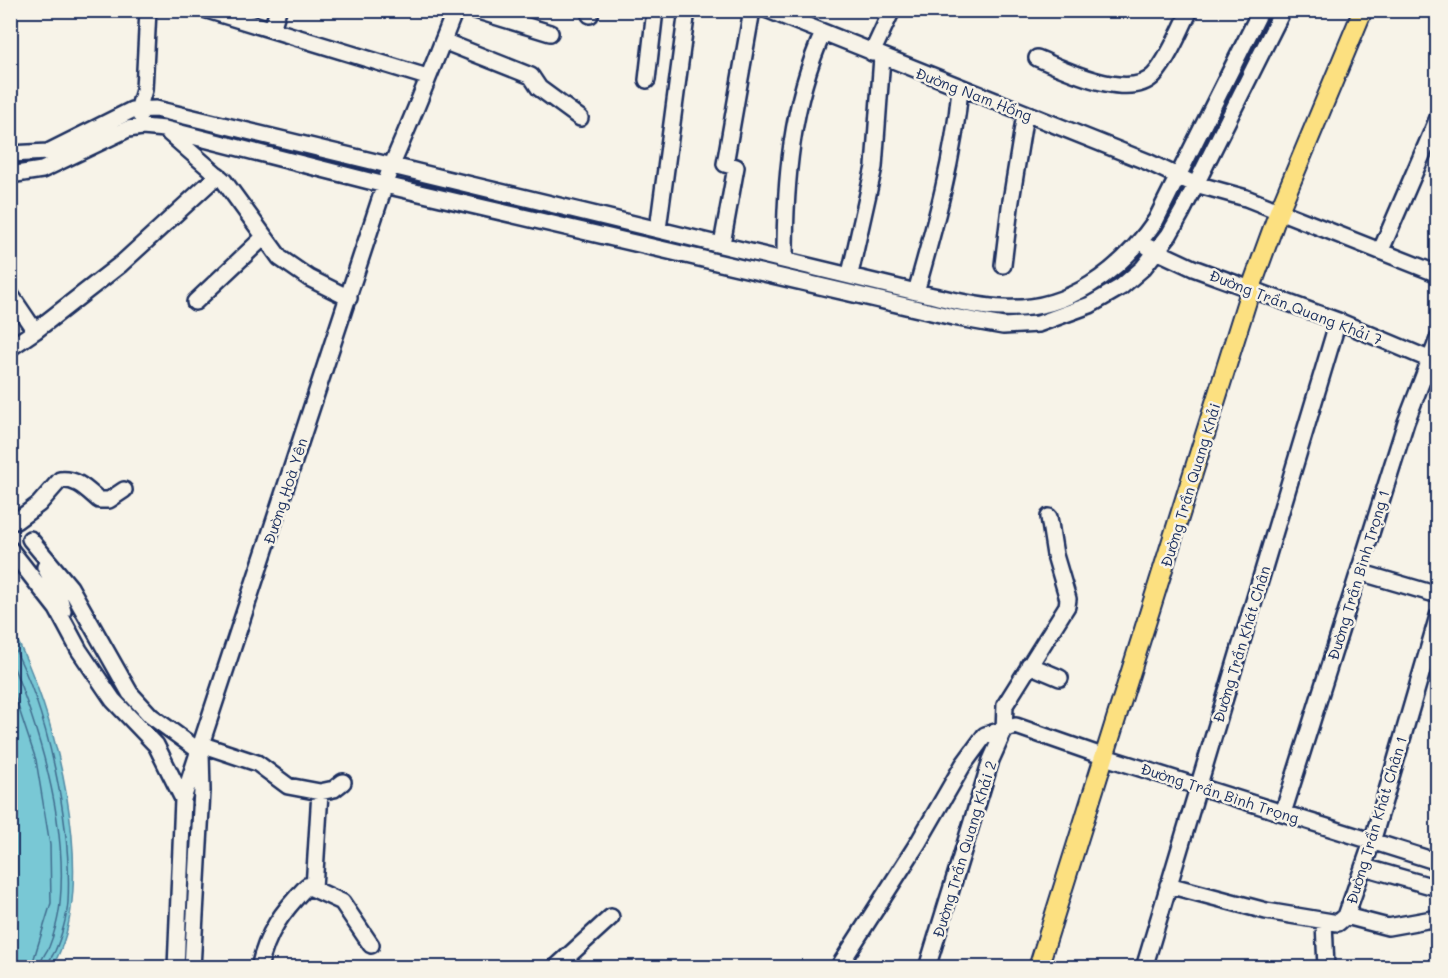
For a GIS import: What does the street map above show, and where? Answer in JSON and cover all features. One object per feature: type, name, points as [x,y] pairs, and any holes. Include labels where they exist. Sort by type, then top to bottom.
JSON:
[{"type":"main road","name":"Đường Trần Quang Khải","points":[[1038,968],[1251,288],[1280,211],[1363,10]]},
{"type":"street","points":[[10,175],[42,170],[128,129],[140,117],[144,90],[148,10]]},
{"type":"street","points":[[207,10],[427,77]]},
{"type":"street","points":[[272,29],[278,10]]},
{"type":"street","name":"Đường Hoà Yên","points":[[183,799],[388,176],[404,142],[427,77],[455,10]]},
{"type":"street","points":[[475,10],[550,33]]},
{"type":"street","points":[[647,80],[656,10]]},
{"type":"street","points":[[658,229],[687,10]]},
{"type":"street","points":[[722,244],[736,167],[726,164],[752,10]]},
{"type":"street","points":[[850,274],[874,167],[877,55],[892,10]]},
{"type":"street","points":[[1037,58],[1095,81],[1126,85],[1142,83],[1154,75],[1190,10]]},
{"type":"street","points":[[1186,180],[1261,10]]},
{"type":"street","points":[[10,154],[48,152],[140,117],[156,108],[388,176],[962,319],[1003,326],[1038,324],[1090,305],[1121,287],[1149,247],[1282,10]]},
{"type":"street","name":"Đường Nam Hồng","points":[[777,12],[960,89],[1148,162],[1186,180],[1220,189],[1280,211],[1437,274]]},
{"type":"street","points":[[785,258],[785,216],[794,129],[802,94],[823,33]]},
{"type":"street","points":[[443,41],[531,76],[539,88],[580,118]]},
{"type":"street","points":[[916,292],[946,177],[960,89]]},
{"type":"street","points":[[1004,266],[1016,165],[1025,114]]},
{"type":"street","points":[[140,117],[165,129],[658,229],[785,258],[916,292],[1005,309],[1062,300],[1094,285],[1149,247]]},
{"type":"street","points":[[1381,250],[1437,118]]},
{"type":"street","points":[[165,129],[218,175],[280,258],[295,269],[349,298]]},
{"type":"street","points":[[10,348],[136,251],[218,175]]},
{"type":"street","points":[[195,302],[264,237]]},
{"type":"street","name":"Đường Trần Quang Khải 7","points":[[1149,247],[1433,361]]},
{"type":"street","points":[[10,294],[35,331]]},
{"type":"street","name":"Đường Trần Khát Chân","points":[[1144,968],[1338,321]]},
{"type":"street","name":"Đường Trần Bình Trọng 1","points":[[1283,813],[1408,415],[1433,361],[1437,339]]},
{"type":"street","points":[[124,490],[109,500],[99,500],[81,484],[69,479],[60,480],[39,504],[13,518],[70,587],[130,693],[151,716],[199,747],[257,763],[288,786],[320,792],[334,789],[343,782]]},
{"type":"street","name":"Đường Trần Quang Khải 2","points":[[927,968],[991,760],[1004,731],[1005,705],[1060,618],[1068,599],[1055,555],[1049,517]]},
{"type":"street","points":[[30,539],[58,592],[68,628]]},
{"type":"street","points":[[10,549],[57,609],[112,700],[156,745],[183,799],[176,968]]},
{"type":"street","points":[[1359,572],[1437,595]]},
{"type":"street","name":"Đường Trần Khát Chân 1","points":[[1168,885],[1266,911],[1324,922],[1338,923],[1346,916],[1372,842],[1437,616]]},
{"type":"street","points":[[1029,665],[1060,678]]},
{"type":"street","name":"Đường Trần Bình Trọng","points":[[1004,731],[1016,726],[1105,757],[1437,861]]},
{"type":"street","points":[[838,968],[918,843],[963,765],[986,735],[1004,731]]},
{"type":"street","points":[[192,968],[202,791],[199,747]]},
{"type":"street","points":[[314,888],[321,805],[320,792]]},
{"type":"street","points":[[1364,867],[1437,888]]},
{"type":"street","points":[[259,968],[264,949],[280,915],[307,885],[342,902],[371,945]]},
{"type":"street","points":[[1346,916],[1388,927],[1437,918]]},
{"type":"street","points":[[555,968],[611,917]]},
{"type":"street","points":[[1324,922],[1326,968]]},
{"type":"water","points":[[11,628],[43,703],[67,797],[73,845],[73,891],[66,932],[52,967],[11,967]]}]
